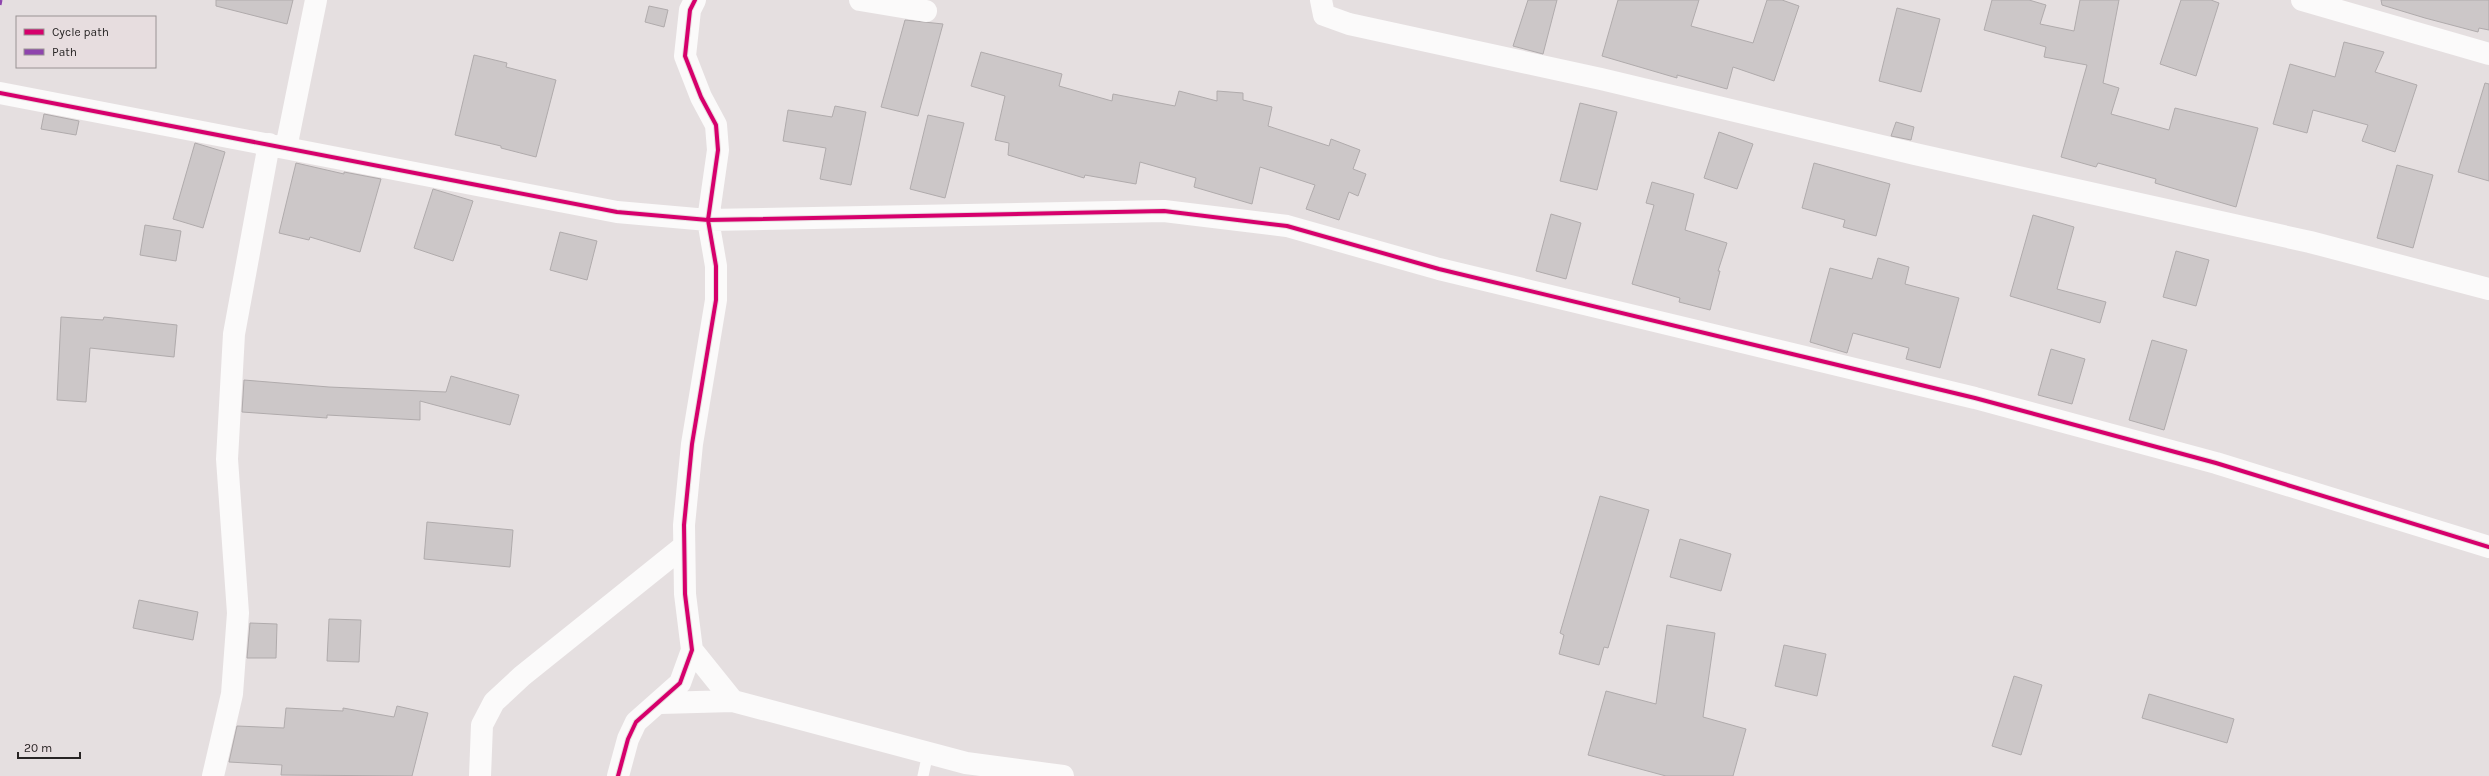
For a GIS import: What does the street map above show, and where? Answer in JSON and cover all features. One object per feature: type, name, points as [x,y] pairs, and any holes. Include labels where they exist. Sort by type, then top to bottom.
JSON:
[{"type":"street","points":[[213,776],[232,694],[238,613],[227,459],[234,334],[278,146],[316,0]]},
{"type":"street","points":[[618,776],[628,739],[636,722],[660,703],[680,683],[692,650],[685,594],[684,525],[692,444],[716,300],[716,266],[708,220],[718,150],[716,124],[701,97],[685,56],[690,10],[695,0]]},
{"type":"street","points":[[860,0],[926,11]]},
{"type":"street","points":[[1321,0],[1321,9],[1324,15],[1349,24],[1601,78],[1923,156],[2310,242],[2489,289]]},
{"type":"street","points":[[2302,0],[2326,3],[2489,54]]},
{"type":"street","points":[[0,93],[617,212],[708,220],[1164,211],[1287,226],[1439,269],[1998,404],[2216,463],[2489,547]]},
{"type":"street","points":[[480,776],[482,725],[494,702],[522,676],[684,546]]},
{"type":"street","points":[[692,650],[733,701]]},
{"type":"street","points":[[660,703],[733,701],[966,763],[1063,776]]},
{"type":"lane","points":[[924,776],[928,752]]},
{"type":"building","points":[[216,0],[293,0],[287,24],[216,6]]},
{"type":"building","points":[[1528,0],[1557,0],[1543,54],[1513,46]]},
{"type":"building","points":[[1618,0],[1699,0],[1691,26],[1753,43],[1767,0],[1782,0],[1799,6],[1774,81],[1733,67],[1727,89],[1677,75],[1677,78],[1602,56]]},
{"type":"building","points":[[1992,0],[2029,0],[2046,5],[2040,24],[2074,31],[2080,0],[2119,0],[2103,83],[2119,88],[2111,114],[2169,130],[2175,108],[2258,128],[2236,207],[2155,183],[2156,179],[2098,163],[2096,167],[2061,157],[2087,65],[2044,57],[2046,47],[1984,30]]},
{"type":"building","points":[[2181,0],[2211,0],[2219,3],[2196,76],[2160,64]]},
{"type":"building","points":[[2381,0],[2489,0],[2489,30],[2479,28],[2478,32],[2425,18],[2382,5]]},
{"type":"building","points":[[649,6],[668,10],[664,27],[645,22]]},
{"type":"building","points":[[1897,8],[1940,19],[1921,92],[1879,81]]},
{"type":"building","points":[[905,20],[943,24],[918,116],[881,107]]},
{"type":"building","points":[[2344,42],[2384,52],[2375,72],[2417,85],[2395,152],[2362,141],[2368,125],[2313,110],[2307,133],[2273,124],[2290,64],[2335,77]]},
{"type":"building","points":[[981,52],[1062,74],[1059,86],[1112,101],[1113,94],[1175,106],[1179,91],[1217,101],[1217,91],[1243,93],[1243,100],[1272,107],[1268,126],[1329,146],[1331,139],[1360,150],[1353,169],[1366,174],[1358,196],[1349,192],[1339,220],[1306,209],[1315,185],[1260,167],[1252,204],[1194,187],[1196,178],[1140,162],[1136,184],[1085,175],[1084,178],[1008,155],[1009,143],[995,140],[1005,96],[971,86]]},
{"type":"building","points":[[474,55],[507,63],[506,67],[556,80],[536,157],[501,148],[501,146],[455,135]]},
{"type":"building","points":[[2485,83],[2489,84],[2489,181],[2458,172]]},
{"type":"building","points":[[1580,103],[1617,112],[1597,190],[1560,181]]},
{"type":"building","points":[[835,106],[866,112],[851,185],[820,179],[826,148],[783,141],[788,110],[832,117]]},
{"type":"building","points":[[44,114],[79,121],[76,135],[41,129]]},
{"type":"building","points":[[928,115],[964,123],[945,198],[910,189]]},
{"type":"building","points":[[1896,122],[1914,127],[1911,140],[1891,136]]},
{"type":"building","points":[[1719,132],[1753,144],[1737,189],[1704,178]]},
{"type":"building","points":[[195,143],[225,152],[203,228],[173,219]]},
{"type":"building","points":[[296,163],[344,174],[344,172],[381,179],[360,252],[310,237],[309,240],[279,233]]},
{"type":"building","points":[[1814,163],[1890,184],[1876,236],[1843,227],[1845,220],[1802,208]]},
{"type":"building","points":[[2397,165],[2433,175],[2413,248],[2377,238]]},
{"type":"building","points":[[1652,182],[1694,194],[1685,230],[1727,243],[1718,271],[1720,271],[1710,310],[1679,302],[1680,298],[1632,284],[1654,205],[1646,203]]},
{"type":"building","points":[[433,189],[473,201],[453,261],[414,248]]},
{"type":"building","points":[[1551,214],[1581,223],[1566,279],[1536,271]]},
{"type":"building","points":[[2033,215],[2074,227],[2057,289],[2106,302],[2100,323],[2010,296]]},
{"type":"building","points":[[145,225],[181,231],[176,261],[140,255]]},
{"type":"building","points":[[560,232],[597,241],[587,280],[550,270]]},
{"type":"building","points":[[2176,251],[2209,260],[2196,306],[2163,297]]},
{"type":"building","points":[[1878,258],[1909,267],[1905,284],[1959,298],[1940,368],[1906,359],[1909,348],[1853,333],[1847,353],[1810,342],[1830,268],[1872,279]]},
{"type":"building","points":[[61,317],[103,320],[104,317],[177,325],[174,357],[90,348],[86,402],[57,400]]},
{"type":"building","points":[[2152,340],[2187,350],[2164,430],[2129,420]]},
{"type":"building","points":[[2051,349],[2085,359],[2072,404],[2038,395]]},
{"type":"building","points":[[451,376],[519,395],[510,425],[420,401],[420,420],[327,415],[327,418],[242,412],[244,380],[329,387],[446,392]]},
{"type":"building","points":[[1600,496],[1649,510],[1608,648],[1604,647],[1599,665],[1559,654],[1564,635],[1560,633]]},
{"type":"building","points":[[427,522],[513,530],[510,567],[424,559]]},
{"type":"building","points":[[1680,539],[1731,554],[1721,591],[1670,577]]},
{"type":"building","points":[[139,600],[198,612],[193,640],[133,628]]},
{"type":"building","points":[[329,619],[361,620],[359,662],[327,661]]},
{"type":"building","points":[[250,623],[277,624],[276,658],[247,658]]},
{"type":"building","points":[[1667,625],[1715,633],[1703,717],[1746,729],[1733,776],[1666,776],[1588,755],[1606,691],[1656,704]]},
{"type":"building","points":[[1784,645],[1826,654],[1817,696],[1775,686]]},
{"type":"building","points":[[2014,676],[2042,685],[2021,755],[1992,746]]},
{"type":"building","points":[[2149,694],[2234,719],[2227,743],[2142,718]]},
{"type":"building","points":[[397,706],[428,713],[412,776],[281,775],[282,765],[229,762],[237,726],[284,728],[286,708],[343,711],[343,708],[394,717]]},
{"type":"marked path","points":[[0,5],[1,0]]},
{"type":"cycle path","points":[[695,0],[690,10],[685,56],[701,97],[716,125],[718,150],[708,220],[1164,211],[1287,226],[1439,269],[1975,398],[2216,463],[2489,547]]},
{"type":"cycle path","points":[[0,93],[617,212],[708,220],[716,266],[716,300],[692,444],[684,525],[685,594],[692,650],[680,683],[636,722],[628,739],[618,776]]}]
